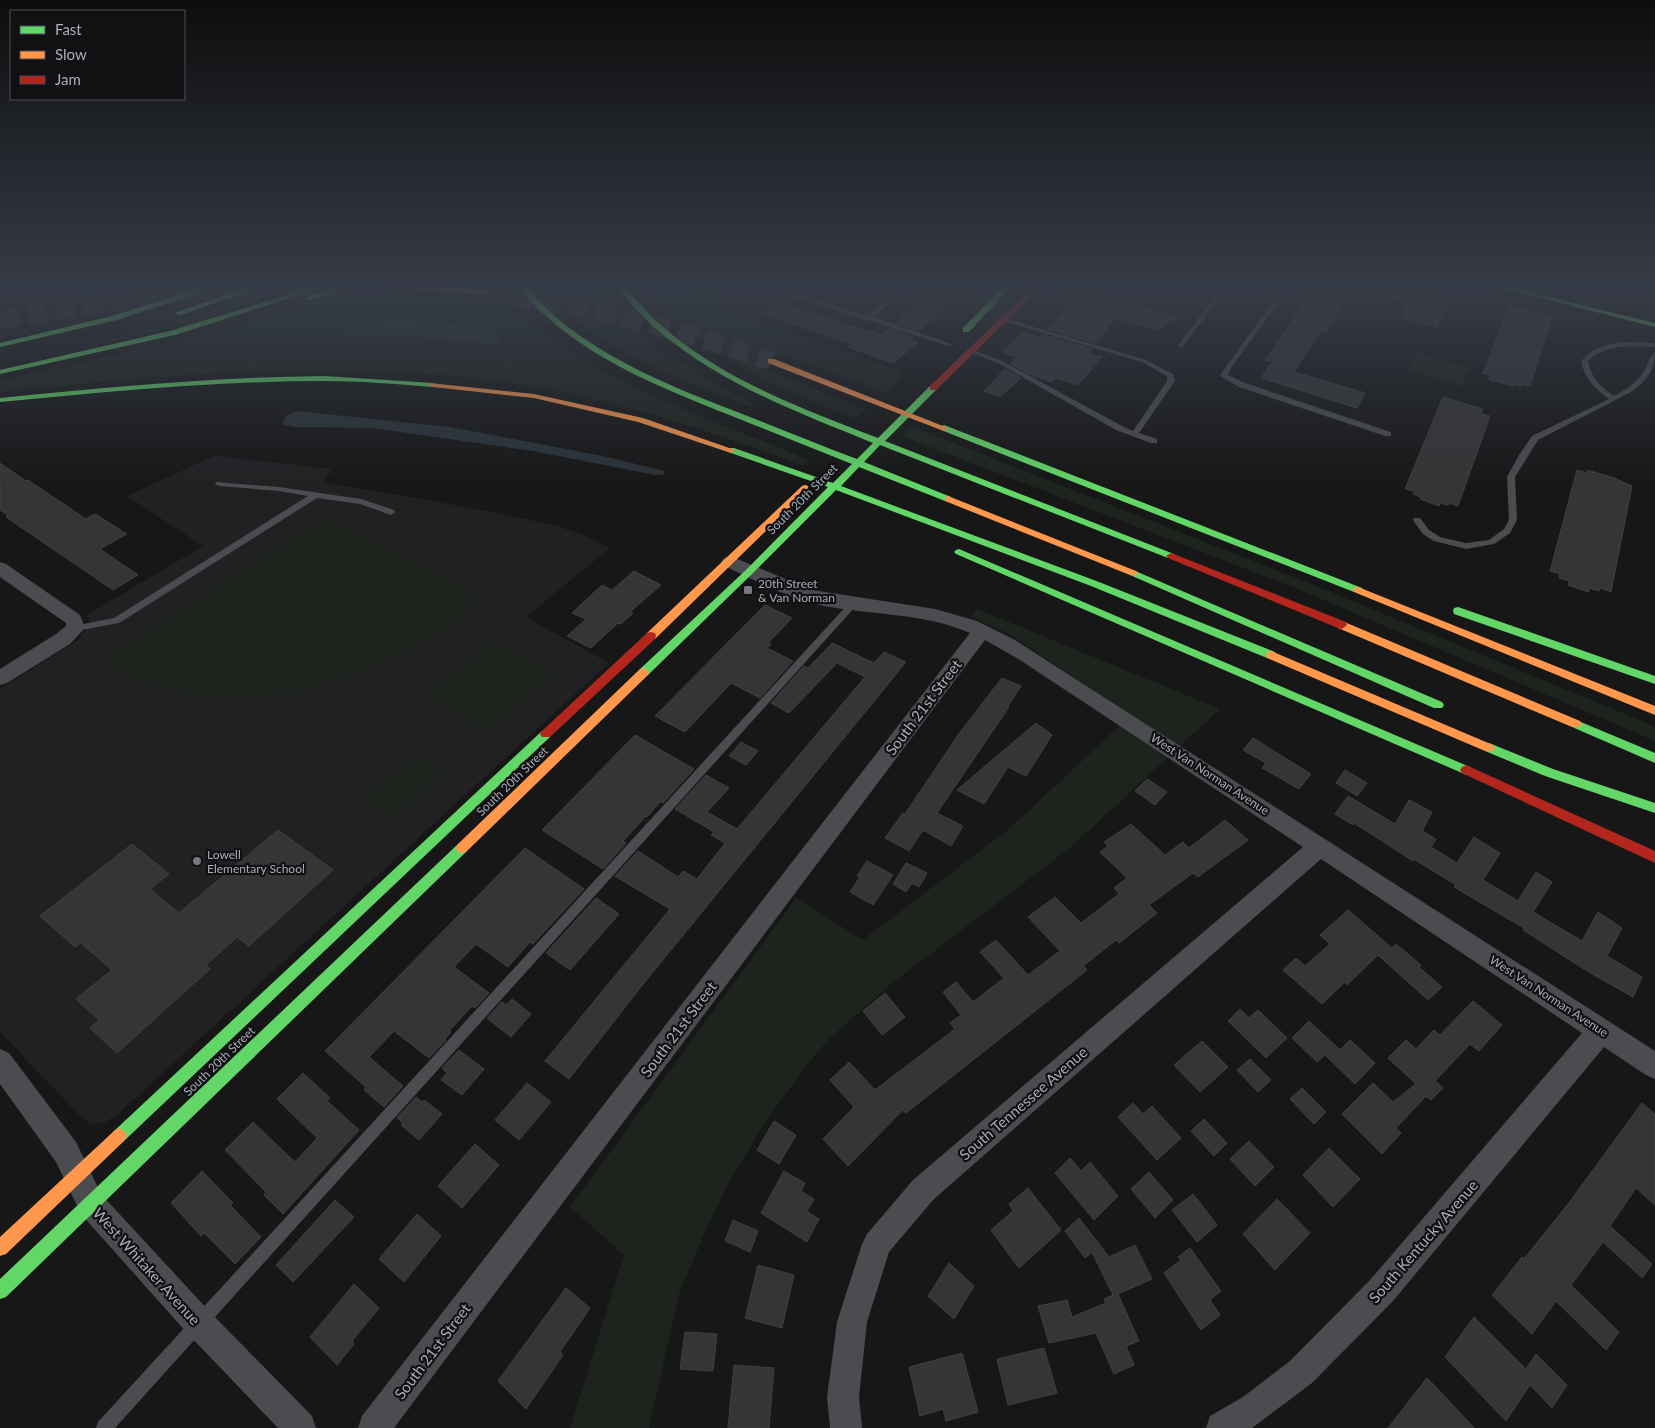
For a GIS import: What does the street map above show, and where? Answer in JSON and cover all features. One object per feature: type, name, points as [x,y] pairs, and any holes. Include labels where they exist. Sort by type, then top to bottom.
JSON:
[{"type":"main road","points":[[0,372],[88,353]]},
{"type":"main road","points":[[603,353],[649,379],[1150,580],[1448,710]]},
{"type":"main road","points":[[692,353],[765,395],[795,409],[1162,551],[1501,691],[1655,758]]},
{"type":"main road","name":"South 20th Street","points":[[0,1291],[750,571],[968,353]]},
{"type":"main road","points":[[771,361],[1226,537],[1655,711]]},
{"type":"main road","points":[[0,400],[181,382],[261,378],[387,380],[467,387],[534,396],[640,420],[790,470],[1095,584],[1211,630],[1549,773],[1655,806]]},
{"type":"main road","name":"South 20th Street","points":[[0,1248],[730,562],[899,397]]},
{"type":"main road","points":[[749,456],[784,477],[852,506]]},
{"type":"main road","points":[[1226,537],[1247,536],[1353,575]]},
{"type":"main road","points":[[953,549],[1518,793],[1655,858]]},
{"type":"main road","points":[[1447,607],[1655,680]]},
{"type":"main road","points":[[1596,776],[1655,806]]},
{"type":"street","name":"West Van Norman Avenue","points":[[730,562],[806,595],[952,619],[982,631],[1027,655],[1655,1066]]},
{"type":"street","points":[[0,568],[74,620],[76,628],[63,639],[0,678]]},
{"type":"street","name":"South 21st Street","points":[[374,1428],[982,631]]},
{"type":"street","name":"South Tennessee Avenue","points":[[846,1428],[843,1397],[852,1322],[877,1244],[923,1190],[1320,846]]},
{"type":"street","name":"South Kentucky Avenue","points":[[1222,1428],[1254,1408],[1302,1372],[1382,1290],[1601,1031]]},
{"type":"street","name":"West Whitaker Avenue","points":[[0,1062],[66,1152],[91,1204],[199,1323],[300,1428]]},
{"type":"lane","points":[[974,353],[1000,362],[1091,413],[1154,441]]},
{"type":"lane","points":[[1116,353],[1144,361],[1171,375],[1171,381],[1135,434]]},
{"type":"lane","points":[[1239,353],[1224,376],[1242,385],[1388,434]]},
{"type":"lane","points":[[1591,353],[1584,360],[1585,372],[1598,388],[1614,399]]},
{"type":"lane","points":[[1417,520],[1426,532],[1437,539],[1466,546],[1491,542],[1507,531],[1513,520],[1511,477],[1523,454],[1535,438],[1633,390],[1646,375],[1655,354]]},
{"type":"lane","points":[[219,484],[278,489],[361,502],[391,512]]},
{"type":"lane","points":[[76,628],[116,621],[316,495]]},
{"type":"lane","points":[[104,1428],[853,604]]},
{"type":"shaded area","points":[[58,353],[63,353],[25,361]]},
{"type":"shaded area","points":[[124,353],[573,353],[643,391],[726,427],[810,460],[803,466],[705,431],[604,401],[536,387],[403,372],[336,370],[201,374],[0,392],[0,380]]},
{"type":"shaded area","points":[[625,353],[661,353],[669,361],[677,359],[708,379],[754,404],[750,407]]},
{"type":"shaded area","points":[[717,353],[848,353],[900,371],[902,376],[886,393],[781,354],[761,368],[866,409],[856,419],[797,395]]},
{"type":"shaded area","points":[[1416,353],[1469,368],[1461,386],[1408,369]]},
{"type":"shaded area","points":[[297,411],[450,427],[603,456],[665,471],[663,475],[655,475],[533,451],[373,428],[294,427],[282,424],[286,416]]},
{"type":"shaded area","points":[[910,426],[1304,581],[1620,712],[1655,727],[1655,741],[1293,587],[901,436]]},
{"type":"shaded area","name":"Lowell Elementary School","points":[[214,456],[332,469],[324,482],[489,511],[557,526],[584,535],[610,548],[526,617],[609,663],[118,1114],[104,1123],[92,1124],[80,1116],[0,1032],[0,689],[78,640],[89,625],[87,615],[203,546],[127,496]]},
{"type":"shaded area","points":[[321,520],[328,520],[482,599],[447,627],[411,650],[367,670],[302,691],[225,698],[157,688],[122,674],[102,659]]},
{"type":"shaded area","points":[[977,609],[1220,709],[1071,847],[891,984],[829,1039],[767,1119],[730,1180],[703,1236],[679,1294],[649,1428],[570,1428],[624,1255],[570,1207],[796,898],[863,940],[1010,828],[1131,715],[1009,634],[971,617]]},
{"type":"shaded area","points":[[493,639],[555,673],[487,734],[425,696]]},
{"type":"shaded area","points":[[415,754],[443,772],[390,819],[362,800]]},
{"type":"building","points":[[864,353],[905,353],[893,363]]},
{"type":"building","points":[[1004,353],[1089,353],[1102,357],[1078,385],[1056,378],[1052,382],[1033,376],[1011,364],[1017,357]]},
{"type":"building","points":[[1270,353],[1306,353],[1294,372],[1365,393],[1357,408],[1261,378],[1272,362],[1265,360]]},
{"type":"building","points":[[1491,353],[1541,353],[1530,386],[1514,384],[1513,386],[1489,380],[1490,375],[1483,373]]},
{"type":"building","points":[[1005,369],[1021,378],[1000,397],[984,391]]},
{"type":"building","points":[[1443,397],[1483,409],[1481,414],[1490,416],[1458,506],[1440,503],[1439,506],[1420,499],[1421,497],[1413,494],[1414,491],[1405,489]]},
{"type":"building","points":[[0,463],[86,519],[95,514],[127,534],[100,549],[138,575],[113,590],[6,517],[8,515],[0,510]]},
{"type":"building","points":[[1577,470],[1587,473],[1587,470],[1614,478],[1632,486],[1611,592],[1600,588],[1599,591],[1589,588],[1589,592],[1568,585],[1569,581],[1559,578],[1560,574],[1550,571]]},
{"type":"building","points":[[634,571],[661,585],[630,612],[633,613],[621,624],[618,623],[591,648],[567,636],[586,619],[572,613],[602,585],[612,590]]},
{"type":"building","points":[[765,605],[792,618],[768,643],[771,644],[767,648],[793,661],[760,698],[731,683],[685,732],[655,716]]},
{"type":"building","points":[[832,643],[874,663],[884,652],[906,662],[640,988],[569,1079],[545,1061],[670,909],[615,876],[638,851],[678,877],[683,871],[697,879],[725,843],[711,835],[714,832],[675,809],[706,775],[729,788],[707,812],[737,829],[865,677],[837,663],[789,713],[771,703],[804,666],[808,668]]},
{"type":"building","points":[[1002,678],[1021,686],[1009,707],[937,813],[963,826],[951,846],[923,830],[909,851],[885,838],[903,813],[905,814],[958,735]]},
{"type":"building","points":[[1036,723],[1052,735],[1026,776],[1008,767],[984,804],[957,790]]},
{"type":"building","points":[[635,735],[694,769],[663,803],[661,801],[623,841],[626,843],[603,869],[542,830]]},
{"type":"building","points":[[1253,738],[1311,774],[1299,789],[1262,768],[1266,763],[1243,750]]},
{"type":"building","points":[[741,742],[758,751],[746,765],[729,756]]},
{"type":"building","points":[[1345,770],[1367,783],[1357,796],[1336,783]]},
{"type":"building","points":[[1147,779],[1167,792],[1155,805],[1135,791]]},
{"type":"building","points":[[1348,796],[1395,824],[1409,800],[1432,812],[1422,831],[1436,839],[1431,847],[1457,863],[1474,837],[1500,853],[1483,880],[1518,901],[1536,872],[1552,882],[1533,912],[1582,941],[1598,912],[1622,928],[1607,956],[1642,977],[1633,997],[1587,971],[1523,930],[1524,928],[1454,887],[1456,885],[1414,859],[1413,861],[1354,823],[1353,825],[1335,814]]},
{"type":"building","points":[[1225,820],[1248,840],[1198,877],[1193,873],[1149,905],[1157,913],[1119,943],[1116,940],[1083,966],[1087,970],[906,1113],[903,1110],[848,1166],[823,1139],[854,1107],[830,1080],[849,1062],[875,1090],[955,1029],[950,1023],[961,1015],[943,992],[956,982],[973,1002],[1004,978],[980,952],[996,940],[1028,975],[1060,951],[1028,917],[1055,897],[1081,923],[1119,894],[1114,888],[1127,878],[1100,852],[1108,846],[1104,842],[1131,824],[1165,855],[1183,842],[1189,848]]},
{"type":"building","points":[[278,830],[333,870],[249,946],[237,937],[206,965],[210,969],[117,1053],[90,1028],[99,1020],[76,999],[112,970],[81,943],[75,947],[40,916],[132,844],[169,874],[150,889],[179,913]]},
{"type":"building","points":[[525,848],[584,889],[533,944],[530,942],[508,967],[476,944],[454,967],[489,993],[475,1008],[472,1006],[449,1031],[451,1032],[446,1040],[429,1058],[394,1031],[369,1057],[403,1086],[384,1107],[364,1090],[366,1087],[325,1051]]},
{"type":"building","points":[[867,861],[893,875],[873,905],[850,892],[860,877],[857,876]]},
{"type":"building","points":[[906,863],[927,873],[919,887],[912,883],[906,892],[893,884]]},
{"type":"building","points":[[596,898],[619,914],[570,970],[546,953]]},
{"type":"building","points":[[1348,910],[1392,948],[1396,944],[1421,965],[1419,967],[1442,987],[1428,1000],[1378,955],[1347,985],[1345,982],[1322,1004],[1283,970],[1296,958],[1305,966],[1330,944],[1320,935]]},
{"type":"building","points":[[885,993],[905,1017],[882,1035],[863,1011]]},
{"type":"building","points":[[512,999],[531,1014],[511,1037],[487,1018],[502,1002],[506,1005]]},
{"type":"building","points":[[1473,1001],[1502,1025],[1479,1051],[1470,1044],[1435,1081],[1443,1088],[1431,1100],[1426,1096],[1396,1128],[1401,1133],[1382,1154],[1342,1114],[1373,1083],[1393,1102],[1416,1084],[1388,1058],[1406,1040],[1416,1049],[1434,1030],[1440,1035]]},
{"type":"building","points":[[1240,1009],[1249,1018],[1258,1010],[1287,1038],[1266,1058],[1228,1021]]},
{"type":"building","points":[[1309,1021],[1340,1050],[1350,1040],[1375,1063],[1355,1084],[1325,1055],[1317,1062],[1292,1038]]},
{"type":"building","points":[[1202,1041],[1228,1067],[1200,1092],[1174,1065]]},
{"type":"building","points":[[459,1050],[484,1069],[462,1095],[441,1080],[447,1073],[442,1068]]},
{"type":"building","points":[[1250,1059],[1271,1080],[1258,1092],[1237,1070]]},
{"type":"building","points":[[303,1073],[330,1098],[327,1101],[359,1130],[283,1214],[264,1195],[266,1192],[225,1150],[253,1122],[295,1162],[317,1138],[277,1099]]},
{"type":"building","points":[[527,1083],[551,1102],[519,1140],[495,1120]]},
{"type":"building","points":[[1302,1088],[1326,1112],[1314,1124],[1290,1099]]},
{"type":"building","points":[[416,1097],[422,1102],[424,1100],[442,1114],[419,1140],[401,1125],[403,1123],[397,1118]]},
{"type":"building","points":[[1133,1103],[1143,1114],[1152,1106],[1181,1138],[1157,1160],[1118,1117]]},
{"type":"building","points":[[1642,1103],[1655,1114],[1655,1205],[1636,1188],[1610,1226],[1652,1264],[1642,1278],[1603,1242],[1571,1285],[1619,1332],[1606,1350],[1556,1301],[1532,1334],[1492,1295],[1568,1204]]},
{"type":"building","points":[[1204,1119],[1227,1143],[1214,1156],[1191,1131]]},
{"type":"building","points":[[774,1121],[796,1135],[779,1164],[757,1150]]},
{"type":"building","points":[[1249,1141],[1274,1167],[1255,1186],[1230,1159]]},
{"type":"building","points":[[475,1144],[499,1165],[462,1208],[438,1186]]},
{"type":"building","points":[[1329,1148],[1360,1179],[1333,1207],[1303,1175]]},
{"type":"building","points":[[1070,1158],[1081,1171],[1090,1162],[1118,1196],[1094,1220],[1055,1173]]},
{"type":"building","points":[[202,1171],[233,1203],[230,1205],[261,1237],[235,1264],[204,1233],[201,1236],[171,1203]]},
{"type":"building","points":[[784,1171],[805,1183],[801,1191],[814,1199],[807,1211],[819,1219],[807,1242],[761,1213]]},
{"type":"building","points":[[1149,1172],[1173,1200],[1155,1218],[1131,1189]]},
{"type":"building","points":[[1028,1188],[1061,1230],[1019,1268],[991,1230],[1013,1211],[1009,1204]]},
{"type":"building","points":[[1193,1194],[1217,1225],[1197,1242],[1172,1210]]},
{"type":"building","points":[[1277,1199],[1310,1233],[1275,1270],[1243,1234]]},
{"type":"building","points":[[335,1200],[354,1217],[293,1282],[276,1265]]},
{"type":"building","points":[[417,1214],[441,1236],[404,1282],[379,1259]]},
{"type":"building","points":[[1079,1218],[1109,1257],[1135,1245],[1152,1279],[1118,1294],[1139,1341],[1126,1346],[1134,1365],[1114,1374],[1096,1333],[1049,1343],[1038,1306],[1067,1300],[1072,1317],[1106,1303],[1104,1299],[1113,1295],[1092,1252],[1085,1258],[1065,1231]]},
{"type":"building","points":[[733,1220],[758,1231],[750,1252],[725,1241]]},
{"type":"building","points":[[1190,1248],[1221,1291],[1210,1300],[1220,1315],[1201,1330],[1164,1273],[1181,1260],[1178,1257]]},
{"type":"building","points":[[949,1263],[974,1286],[954,1319],[928,1296]]},
{"type":"building","points":[[758,1265],[794,1275],[782,1328],[745,1318]]},
{"type":"building","points":[[354,1284],[379,1308],[352,1341],[354,1344],[337,1365],[310,1337]]},
{"type":"building","points":[[566,1288],[590,1308],[560,1352],[563,1355],[526,1409],[498,1381]]},
{"type":"building","points":[[1474,1317],[1526,1369],[1536,1354],[1567,1385],[1552,1408],[1530,1385],[1506,1421],[1445,1357]]},
{"type":"building","points":[[685,1332],[717,1334],[713,1371],[680,1369]]},
{"type":"building","points":[[1044,1348],[1057,1393],[1008,1405],[997,1359]]},
{"type":"building","points":[[962,1353],[978,1412],[946,1421],[943,1409],[920,1416],[909,1367]]},
{"type":"building","points":[[734,1365],[774,1368],[769,1428],[728,1428]]},
{"type":"building","points":[[1427,1378],[1435,1386],[1474,1428],[1388,1428]]},
{"type":"tunnel","points":[[746,353],[771,361]]},
{"type":"traffic: fast","points":[[0,372],[85,353]]},
{"type":"traffic: fast","points":[[601,353],[630,369],[694,398],[948,499]]},
{"type":"traffic: fast","points":[[692,353],[724,373],[795,409],[1171,556]]},
{"type":"traffic: fast","points":[[0,400],[108,389],[270,379],[379,380],[433,385]]},
{"type":"traffic: fast","points":[[644,672],[750,571],[933,388]]},
{"type":"traffic: fast","points":[[944,428],[1358,590]]},
{"type":"traffic: fast","points":[[731,450],[790,470],[1095,584],[1271,655]]},
{"type":"traffic: fast","points":[[959,552],[1466,770]]},
{"type":"traffic: fast","points":[[1133,573],[1438,705]]},
{"type":"traffic: fast","points":[[1458,611],[1655,680]]},
{"type":"traffic: fast","points":[[1576,724],[1655,758]]},
{"type":"traffic: fast","points":[[119,1136],[546,734]]},
{"type":"traffic: fast","points":[[1489,748],[1549,773],[1655,808]]},
{"type":"traffic: fast","points":[[0,1291],[462,848]]},
{"type":"traffic: slow","points":[[771,361],[944,428]]},
{"type":"traffic: slow","points":[[433,385],[534,396],[640,420],[731,450]]},
{"type":"traffic: slow","points":[[651,636],[805,488]]},
{"type":"traffic: slow","points":[[948,499],[1133,573]]},
{"type":"traffic: slow","points":[[1358,590],[1655,711]]},
{"type":"traffic: slow","points":[[1342,625],[1576,724]]},
{"type":"traffic: slow","points":[[1271,655],[1489,748]]},
{"type":"traffic: slow","points":[[462,848],[644,672]]},
{"type":"traffic: slow","points":[[0,1248],[119,1136]]},
{"type":"traffic: jam","points":[[933,388],[969,353]]},
{"type":"traffic: jam","points":[[1171,556],[1342,625]]},
{"type":"traffic: jam","points":[[546,734],[651,636]]},
{"type":"traffic: jam","points":[[1466,770],[1655,857]]},
{"type":"place","name":"20th Street & Van Norman","points":[[748,590]]},
{"type":"place","name":"Lowell Elementary School","points":[[197,861]]}]
